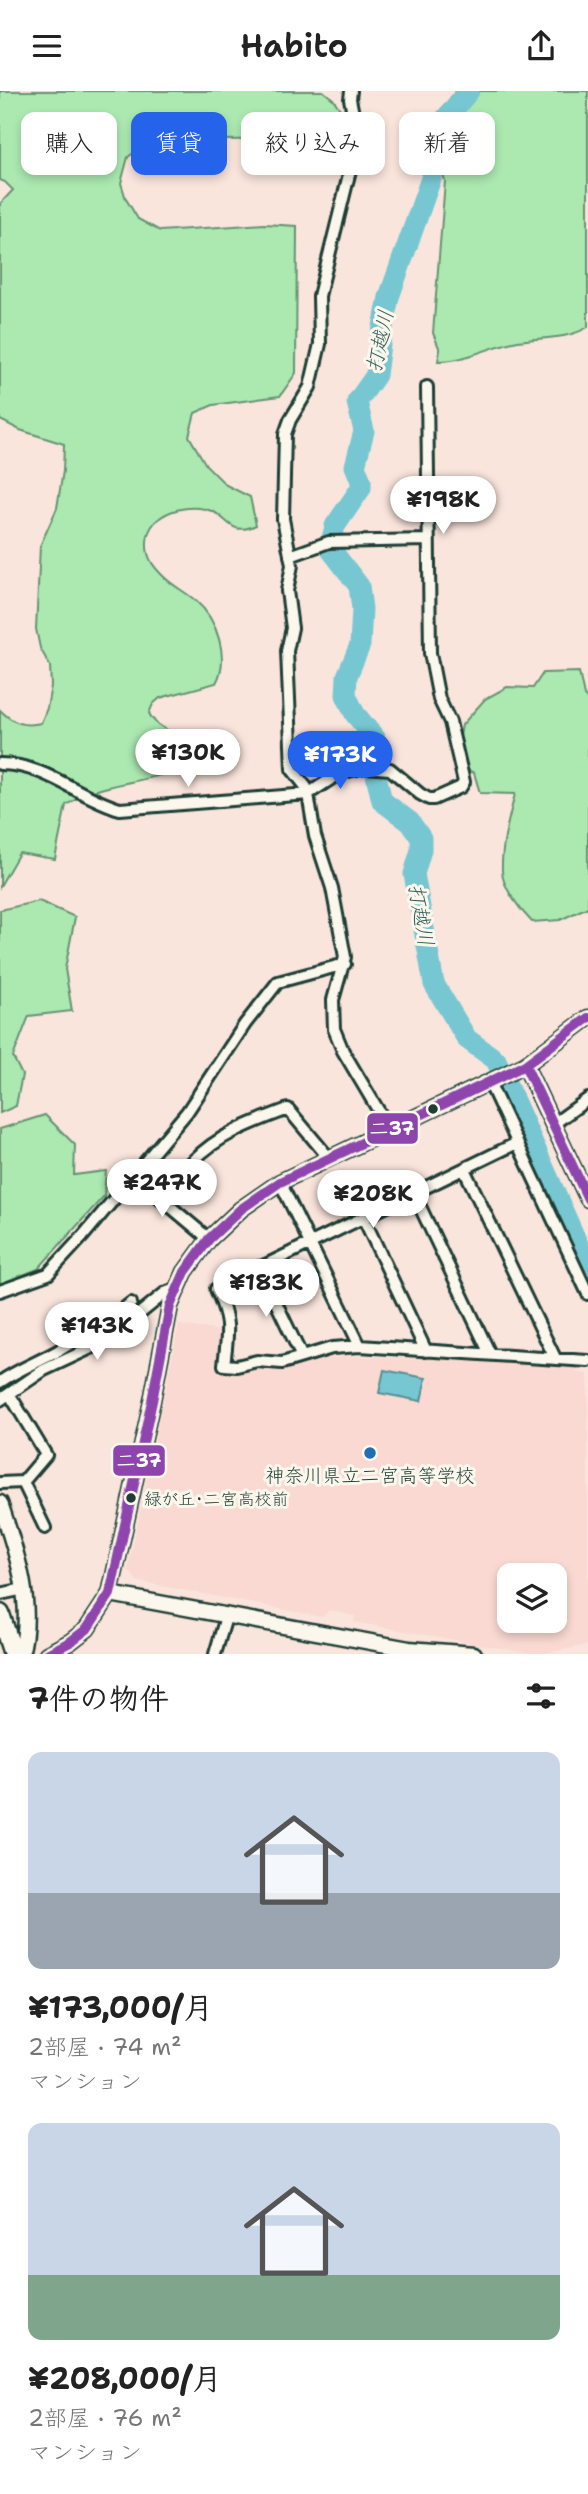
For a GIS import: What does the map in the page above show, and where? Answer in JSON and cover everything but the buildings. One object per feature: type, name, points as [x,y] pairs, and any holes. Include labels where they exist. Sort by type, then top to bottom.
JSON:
[{"type":"main road","points":[[0,1614],[13,1654]]},
{"type":"main road","points":[[0,1648],[5,1654]]},
{"type":"street","points":[[351,91],[357,146],[318,296],[320,344],[310,387],[290,420],[285,434],[283,519],[292,565],[287,600],[292,628],[287,651],[292,769],[306,787],[314,837],[332,888],[345,964],[333,1000],[334,1029],[390,1130]]},
{"type":"street","points":[[0,764],[30,768],[66,783],[98,803],[120,809],[308,795],[340,773],[365,767],[386,767],[429,799],[460,787],[464,782],[450,722],[439,699],[429,653],[426,387]]},
{"type":"street","points":[[290,556],[329,542],[428,540]]},
{"type":"street","points":[[0,1291],[48,1274],[187,1112],[245,1024],[275,986],[283,980],[345,964]]},
{"type":"street","points":[[47,1654],[87,1629],[110,1594],[170,1305],[185,1272],[209,1239],[241,1209],[280,1182],[521,1066],[588,1019]]},
{"type":"street","points":[[521,1066],[588,1199]]},
{"type":"street","points":[[492,1081],[517,1143],[588,1294]]},
{"type":"street","points":[[552,1125],[588,1099]]},
{"type":"street","points":[[161,1198],[195,1159],[218,1141],[247,1125],[288,1109],[329,1158]]},
{"type":"street","points":[[517,1143],[216,1289],[229,1324],[225,1365],[237,1366],[257,1361],[282,1363],[332,1348],[360,1346],[588,1361]]},
{"type":"street","points":[[464,1169],[555,1357]]},
{"type":"street","points":[[134,1176],[209,1239]]},
{"type":"street","points":[[280,1182],[360,1346]]},
{"type":"street","points":[[414,1194],[490,1354]]},
{"type":"street","points":[[363,1217],[426,1350]]},
{"type":"street","points":[[259,1267],[302,1357]]},
{"type":"street","points":[[0,1483],[23,1482],[46,1455],[5,1398],[44,1370],[106,1341],[165,1293],[178,1288]]},
{"type":"street","points":[[87,1350],[115,1316],[131,1303]]},
{"type":"street","points":[[0,1382],[63,1351],[79,1337]]},
{"type":"street","points":[[23,1482],[45,1528]]},
{"type":"street","points":[[0,1503],[19,1562],[24,1589],[25,1639],[21,1654]]},
{"type":"street","points":[[0,1594],[24,1589]]},
{"type":"street","points":[[110,1594],[408,1652],[474,1654]]},
{"type":"street","points":[[215,1654],[226,1617]]},
{"type":"shaded area","name":"神奈川県立二宮高等学校","points":[[179,1325],[223,1331],[217,1369],[228,1368],[230,1373],[347,1356],[575,1365],[576,1372],[588,1374],[588,1645],[529,1653],[354,1622],[355,1616],[329,1610],[322,1617],[137,1581],[128,1569]]},
{"type":"green space","points":[[0,91],[323,91],[342,112],[241,112],[241,140],[227,140],[227,112],[131,112],[131,155],[128,157],[121,183],[126,199],[138,219],[160,231],[264,224],[297,226],[296,373],[280,396],[213,405],[195,413],[189,436],[206,465],[226,485],[250,497],[256,525],[236,528],[214,512],[183,508],[163,516],[149,531],[147,547],[153,565],[203,609],[219,639],[222,662],[216,683],[160,698],[149,713],[160,726],[188,744],[191,761],[153,777],[98,789],[66,805],[55,859],[19,853],[0,886],[0,710],[14,721],[29,724],[41,723],[47,708],[51,686],[50,666],[40,648],[36,629],[40,546],[57,508],[64,444],[20,430],[0,420],[0,204],[13,190],[0,180]]},
{"type":"green space","points":[[456,91],[588,91],[588,327],[571,334],[518,341],[459,359],[438,361],[440,350],[433,333],[445,181],[443,175],[495,175],[495,112],[439,112]]},
{"type":"green space","points":[[579,672],[584,696],[588,700],[588,907],[560,920],[532,922],[513,898],[503,877],[504,842],[515,794],[480,793],[474,773],[466,769],[458,747],[462,725],[485,699],[507,687],[533,688],[543,673]]},
{"type":"green space","points":[[39,901],[75,917],[65,969],[72,1011],[29,1016],[13,1057],[22,1075],[16,1106],[0,1113],[0,910]]},
{"type":"green space","points":[[45,1115],[75,1145],[74,1175],[106,1171],[104,1196],[38,1269],[0,1284],[0,1129]]},
{"type":"water","points":[[384,1370],[426,1378],[421,1401],[379,1393]]},
{"type":"waterway","name":"打越川","points":[[469,91],[438,128],[434,143],[434,170],[389,297],[376,375],[357,402],[364,431],[355,466],[361,488],[335,526],[332,539],[332,551],[359,586],[362,609],[360,645],[347,676],[346,695],[355,714],[375,738],[376,775],[382,801],[410,822],[421,838],[421,850],[414,874],[434,984],[467,1039],[496,1060],[588,1267]]},
{"type":"transit line","name":"二37","points":[[47,1654],[87,1629],[110,1594],[170,1306],[185,1272],[209,1239],[241,1209],[280,1182],[525,1065],[588,1018]]},
{"type":"transit line","name":"二37","points":[[525,1065],[588,1199]]},
{"type":"place","name":"神奈川県立二宮高等学校","points":[[370,1453]]},
{"type":"place","name":"緑が丘･二宮高校前","points":[[131,1498]]}]
